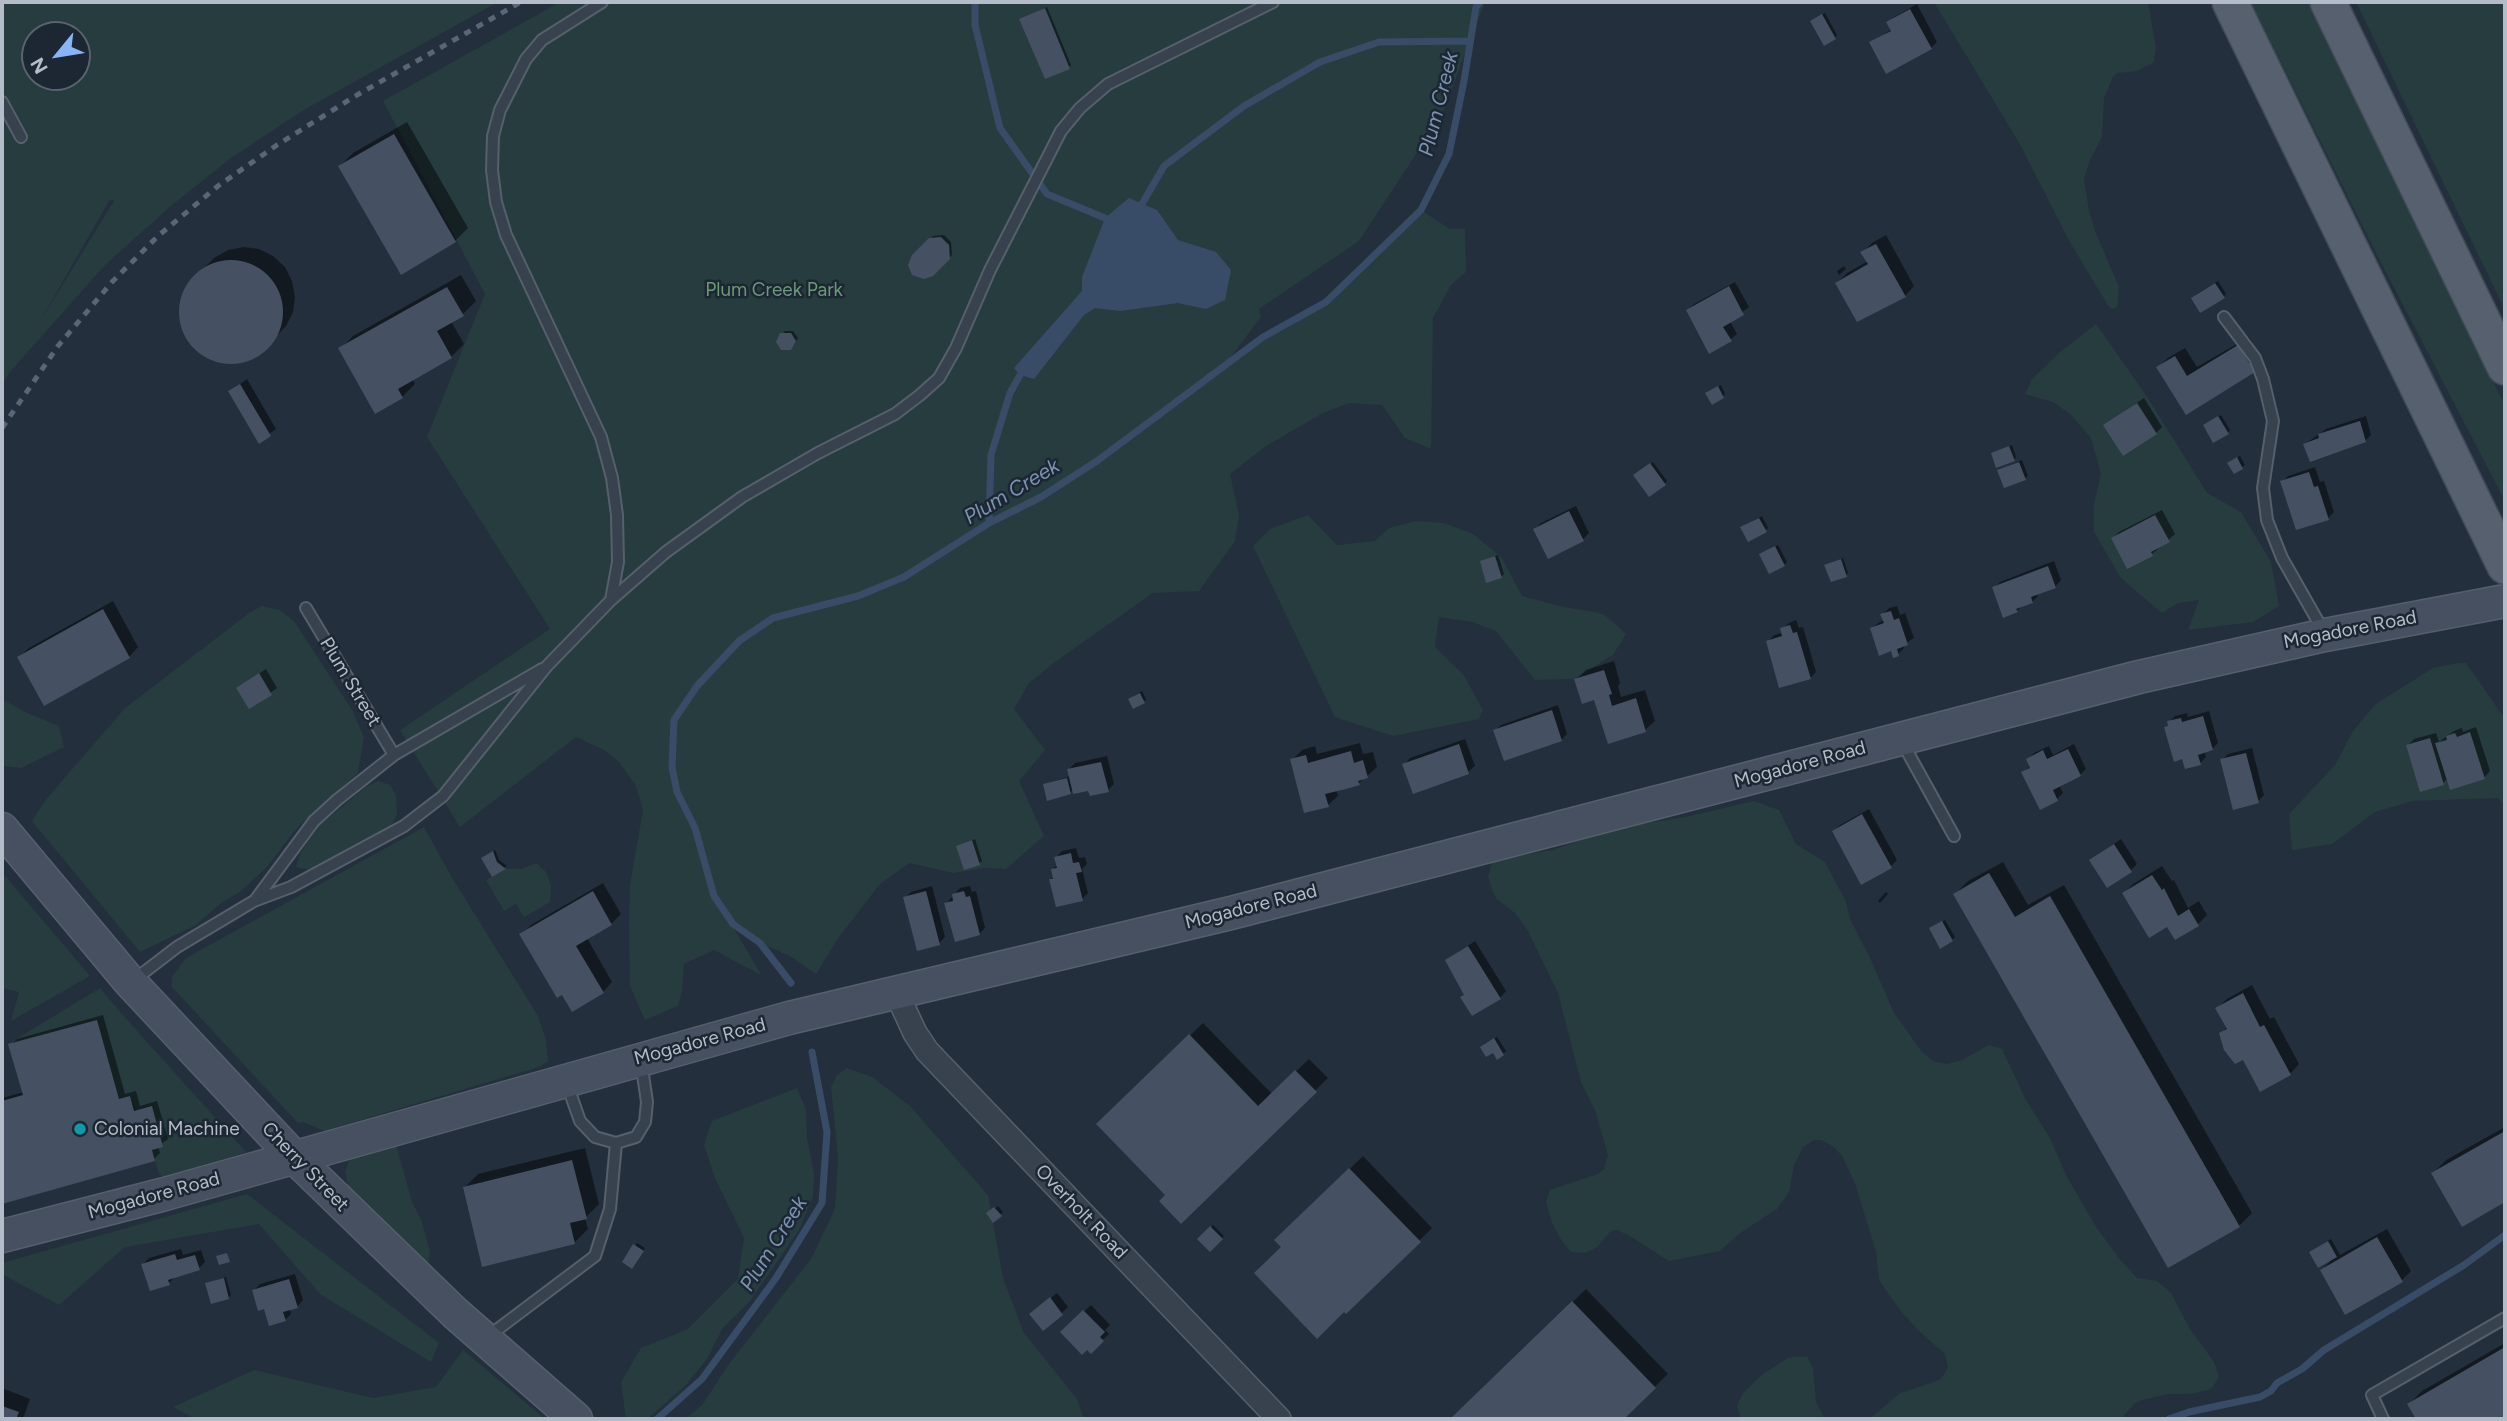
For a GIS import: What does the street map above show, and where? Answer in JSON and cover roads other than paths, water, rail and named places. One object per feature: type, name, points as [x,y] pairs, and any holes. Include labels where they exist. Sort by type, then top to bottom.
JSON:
[{"type":"main road","points":[[2230,2],[2505,566]]},
{"type":"main road","points":[[2328,2],[2505,367]]},
{"type":"street","name":"Mogadore Road","points":[[2,1236],[165,1194],[789,1018],[1231,913],[2138,677],[2325,635],[2505,601]]},
{"type":"street","name":"Cherry Street","points":[[2,829],[130,982],[294,1157],[406,1267],[576,1419]]},
{"type":"street","name":"Overholt Road","points":[[897,994],[915,1033],[927,1051],[1279,1419]]},
{"type":"lane","points":[[602,2],[542,40],[526,59],[499,110],[493,136],[492,170],[496,202],[506,235],[601,437],[612,478],[617,516],[618,562],[611,600]]},
{"type":"lane","points":[[130,982],[177,947],[254,901],[291,887],[404,826],[443,796],[547,666],[611,600],[666,552],[742,497],[818,453],[895,414],[939,378],[956,348],[990,270],[1061,131],[1080,108],[1108,84],[1273,2]]},
{"type":"lane","points":[[2,102],[21,137]]},
{"type":"lane","points":[[2224,317],[2255,358],[2273,421],[2263,488],[2267,520],[2281,558],[2325,635]]},
{"type":"lane","name":"Plum Street","points":[[306,608],[394,755]]},
{"type":"lane","points":[[254,901],[314,821],[337,800],[394,755],[547,666]]},
{"type":"lane","points":[[1901,739],[1954,835]]},
{"type":"lane","points":[[566,1080],[580,1121],[595,1137],[616,1143],[636,1137],[646,1122],[647,1101],[640,1058]]},
{"type":"lane","points":[[484,1339],[595,1256],[610,1209],[616,1143]]},
{"type":"lane","points":[[2383,1419],[2372,1395],[2505,1318]]},
{"type":"water","points":[[1129,198],[1157,210],[1178,240],[1216,252],[1231,270],[1225,300],[1206,309],[1178,303],[1120,311],[1095,308],[1084,315],[1034,379],[1020,375],[1014,368],[1082,291],[1082,277],[1105,218]]},
{"type":"waterway","points":[[975,2],[975,25],[1000,128],[1047,194],[1105,218]]},
{"type":"waterway","name":"Plum Creek","points":[[791,983],[760,943],[733,924],[714,896],[695,828],[677,792],[672,767],[674,720],[697,686],[739,641],[773,618],[858,596],[904,577],[989,523],[1041,497],[1097,461],[1263,337],[1326,302],[1421,210],[1449,154],[1476,7],[1480,2]]},
{"type":"waterway","points":[[1142,204],[1164,166],[1244,106],[1320,62],[1379,42],[1469,41]]},
{"type":"waterway","points":[[989,523],[991,455],[1010,393],[1020,375]]},
{"type":"waterway","name":"Plum Creek","points":[[657,1419],[702,1379],[776,1278],[822,1203],[827,1132],[812,1052]]},
{"type":"waterway","points":[[2169,1419],[2189,1412],[2260,1397],[2271,1391],[2277,1383],[2302,1369],[2324,1350],[2464,1265],[2505,1235]]},
{"type":"railway","points":[[2,428],[58,346],[112,282],[158,236],[218,186],[357,95],[521,2]]},
{"type":"place","name":"Colonial Machine","points":[[80,1129]]},
{"type":"park label","name":"Plum Creek Park","points":[[774,290]]}]
